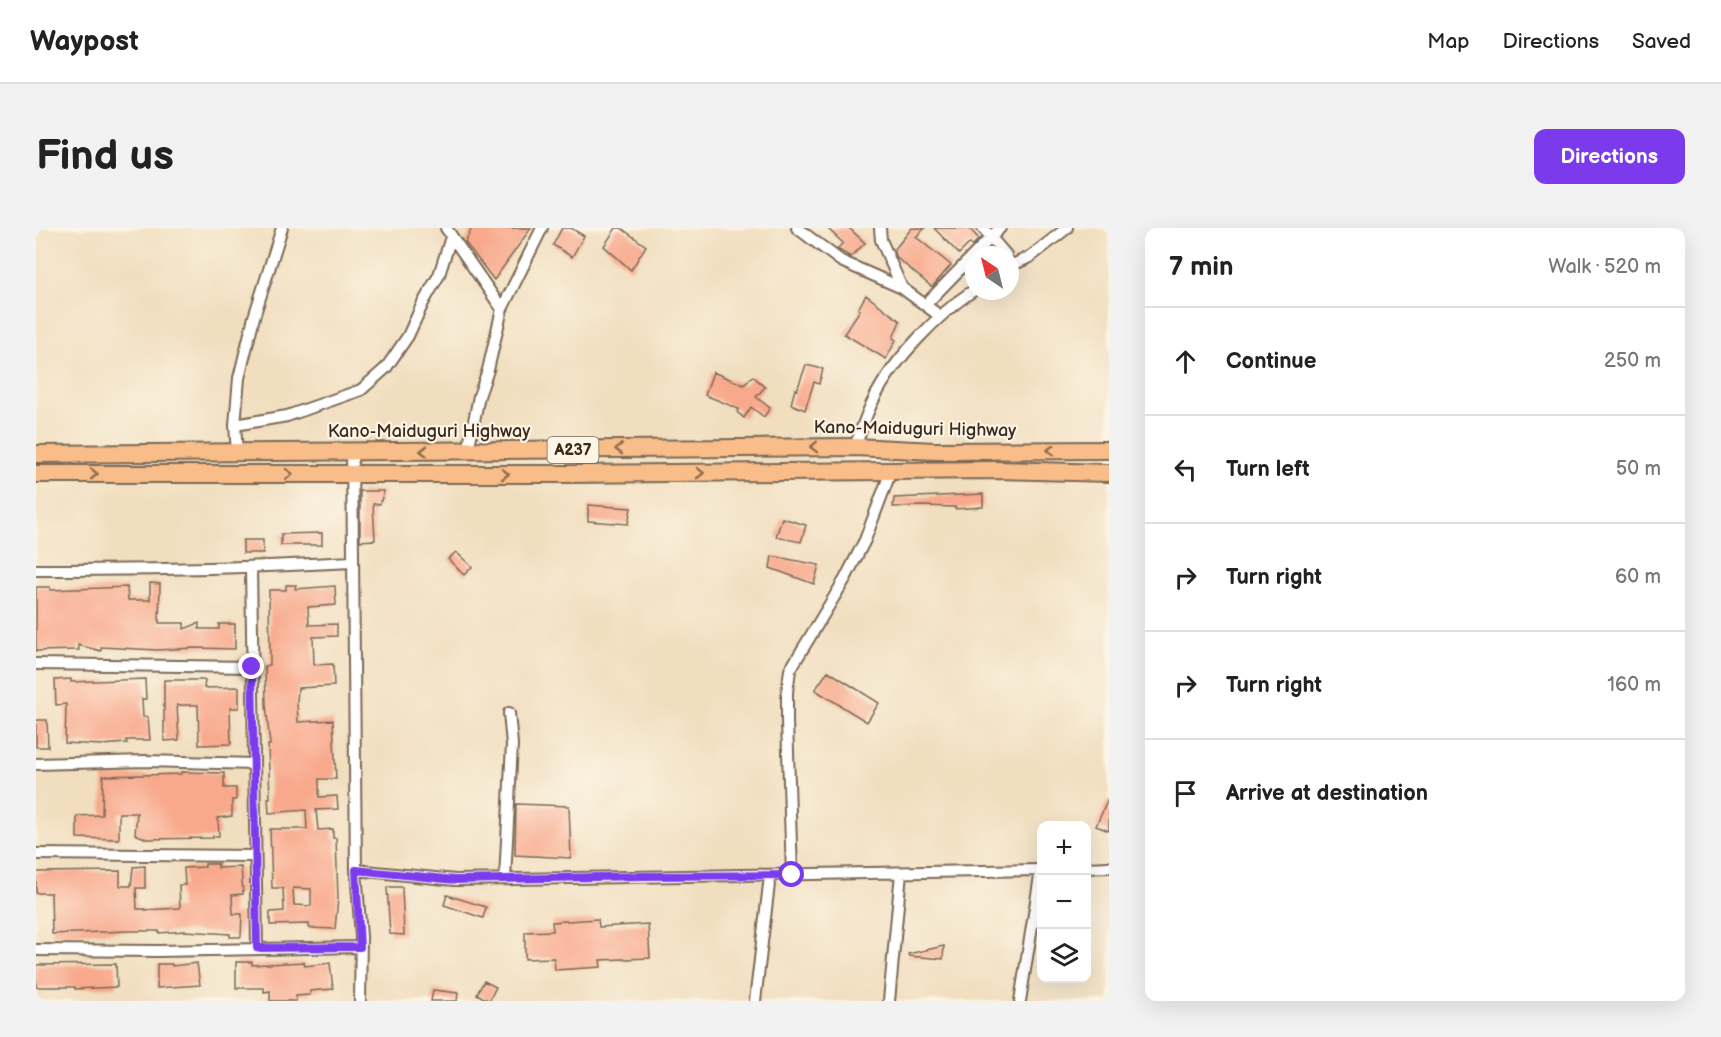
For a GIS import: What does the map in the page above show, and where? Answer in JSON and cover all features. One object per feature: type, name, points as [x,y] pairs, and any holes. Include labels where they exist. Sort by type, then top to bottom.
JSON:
[{"type":"highway","name":"Kano-Maiduguri Highway","points":[[36,454],[855,447],[935,451],[1109,450]]},
{"type":"highway","name":"A237","points":[[36,474],[996,470],[1109,473]]},
{"type":"street","points":[[237,453],[235,425],[242,368],[254,317],[282,228]]},
{"type":"street","points":[[468,451],[479,396],[488,370],[502,309],[542,228]]},
{"type":"street","points":[[797,228],[841,261],[902,288],[940,316]]},
{"type":"street","points":[[880,228],[881,240],[902,288]]},
{"type":"street","points":[[983,228],[998,246]]},
{"type":"street","points":[[926,304],[1000,228]]},
{"type":"street","points":[[1019,259],[1030,257],[1067,228]]},
{"type":"street","points":[[235,425],[287,416],[361,390],[386,368],[408,336],[439,274],[448,232]]},
{"type":"street","points":[[448,232],[502,309]]},
{"type":"street","points":[[855,447],[874,398],[900,360],[940,316],[965,296]]},
{"type":"street","points":[[352,451],[356,870],[360,1001]]},
{"type":"street","points":[[792,875],[787,703],[790,670],[855,559],[875,519],[891,471]]},
{"type":"street","points":[[36,570],[251,568],[352,562]]},
{"type":"street","points":[[251,568],[257,948]]},
{"type":"street","points":[[36,664],[252,667]]},
{"type":"street","points":[[505,879],[512,744],[508,713]]},
{"type":"street","points":[[36,764],[146,761],[254,764]]},
{"type":"street","points":[[36,854],[255,856]]},
{"type":"street","points":[[1091,868],[1109,867]]},
{"type":"street","points":[[356,870],[455,880],[1037,870]]},
{"type":"street","points":[[889,1001],[901,873]]},
{"type":"street","points":[[1020,1001],[1040,875]]},
{"type":"street","points":[[755,1001],[770,876]]},
{"type":"street","points":[[36,950],[158,951],[360,947]]},
{"type":"building","points":[[472,228],[531,228],[494,280],[465,242]]},
{"type":"building","points":[[562,228],[571,228],[584,236],[572,257],[553,245]]},
{"type":"building","points":[[616,228],[621,228],[646,246],[631,270],[604,246]]},
{"type":"building","points":[[827,228],[849,228],[865,243],[851,257],[837,249],[843,243]]},
{"type":"building","points":[[912,228],[925,228],[916,237],[951,265],[932,287],[897,258],[894,250]]},
{"type":"building","points":[[934,228],[969,228],[979,239],[972,246],[970,243],[965,246],[959,254]]},
{"type":"building","points":[[866,295],[900,321],[893,338],[896,340],[886,359],[844,334],[860,310],[858,309]]},
{"type":"building","points":[[806,365],[823,369],[819,384],[814,382],[805,410],[791,404]]},
{"type":"building","points":[[713,372],[744,385],[753,376],[765,387],[756,397],[770,408],[764,417],[751,407],[744,418],[737,412],[739,409],[705,395]]},
{"type":"building","points":[[360,491],[384,491],[380,504],[373,504],[375,540],[360,541]]},
{"type":"building","points":[[983,494],[983,507],[955,509],[955,507],[893,507],[894,498]]},
{"type":"building","points":[[588,505],[631,508],[628,524],[588,521]]},
{"type":"building","points":[[782,518],[806,525],[801,542],[776,537]]},
{"type":"building","points":[[322,533],[322,545],[281,545],[281,534]]},
{"type":"building","points":[[243,540],[263,540],[263,553],[243,553]]},
{"type":"building","points":[[456,552],[472,567],[464,575],[448,559]]},
{"type":"building","points":[[772,556],[819,565],[814,584],[770,568]]},
{"type":"building","points":[[150,583],[160,584],[159,623],[184,623],[184,629],[199,623],[199,629],[219,629],[219,624],[235,624],[235,649],[157,650],[101,647],[101,651],[78,645],[79,650],[36,651],[36,587],[50,587],[50,590],[127,587],[128,600],[150,600]]},
{"type":"building","points":[[286,585],[296,585],[295,589],[335,586],[336,605],[308,607],[309,625],[337,624],[337,636],[313,637],[314,665],[333,664],[334,686],[298,688],[297,703],[298,722],[333,720],[336,779],[319,779],[319,797],[337,796],[338,809],[316,810],[318,830],[333,829],[333,838],[336,838],[338,898],[335,929],[309,928],[309,924],[270,925],[270,912],[284,911],[283,888],[272,888],[270,829],[307,829],[306,810],[269,813],[268,745],[270,745],[265,666],[270,665],[269,590],[286,590]],"holes":[[[293,888],[311,889],[311,906],[294,905]]]},
{"type":"building","points":[[828,671],[879,703],[867,722],[815,690]]},
{"type":"building","points":[[71,679],[71,682],[145,679],[146,699],[142,699],[143,717],[148,717],[150,740],[126,740],[127,743],[101,745],[65,743],[66,704],[56,705],[55,680]]},
{"type":"building","points":[[164,680],[205,680],[204,688],[239,687],[239,708],[230,708],[231,744],[199,745],[198,705],[177,705],[179,740],[164,741]]},
{"type":"building","points":[[36,720],[47,720],[48,747],[36,747]]},
{"type":"building","points":[[181,772],[224,773],[224,788],[236,788],[236,800],[232,800],[232,816],[218,818],[219,836],[147,839],[135,834],[137,813],[119,813],[119,839],[77,838],[77,816],[102,815],[103,776],[181,774]]},
{"type":"building","points":[[1109,797],[1109,831],[1096,826]]},
{"type":"building","points":[[516,804],[569,806],[571,858],[515,855]]},
{"type":"building","points":[[205,864],[218,864],[218,868],[241,867],[243,894],[232,895],[233,914],[242,914],[241,937],[230,937],[230,934],[185,931],[52,934],[51,893],[36,893],[36,872],[120,871],[120,886],[131,886],[133,867],[145,866],[145,888],[136,888],[137,909],[180,908],[179,885],[185,885],[184,868],[205,867]]},
{"type":"building","points":[[387,887],[402,887],[404,935],[390,934]]},
{"type":"building","points":[[447,895],[486,907],[483,918],[444,905]]},
{"type":"building","points":[[598,919],[599,927],[648,924],[650,958],[600,960],[601,967],[555,970],[554,958],[525,959],[525,932],[553,931],[552,922]]},
{"type":"building","points":[[944,946],[943,959],[909,956],[908,954]]},
{"type":"building","points":[[236,962],[252,962],[252,965],[304,962],[305,966],[330,963],[333,989],[310,991],[310,995],[296,996],[296,1001],[270,1001],[270,991],[264,992],[264,988],[236,988]]},
{"type":"building","points":[[197,963],[200,985],[157,988],[157,964],[172,964],[172,966]]},
{"type":"building","points":[[116,964],[117,987],[75,989],[75,987],[36,987],[36,965]]},
{"type":"building","points":[[484,981],[496,987],[489,1001],[477,994]]},
{"type":"building","points":[[433,990],[458,993],[457,1001],[431,1001]]},
{"type":"route","points":[[252,667],[257,948],[360,947],[356,870],[455,880],[792,875]]}]
